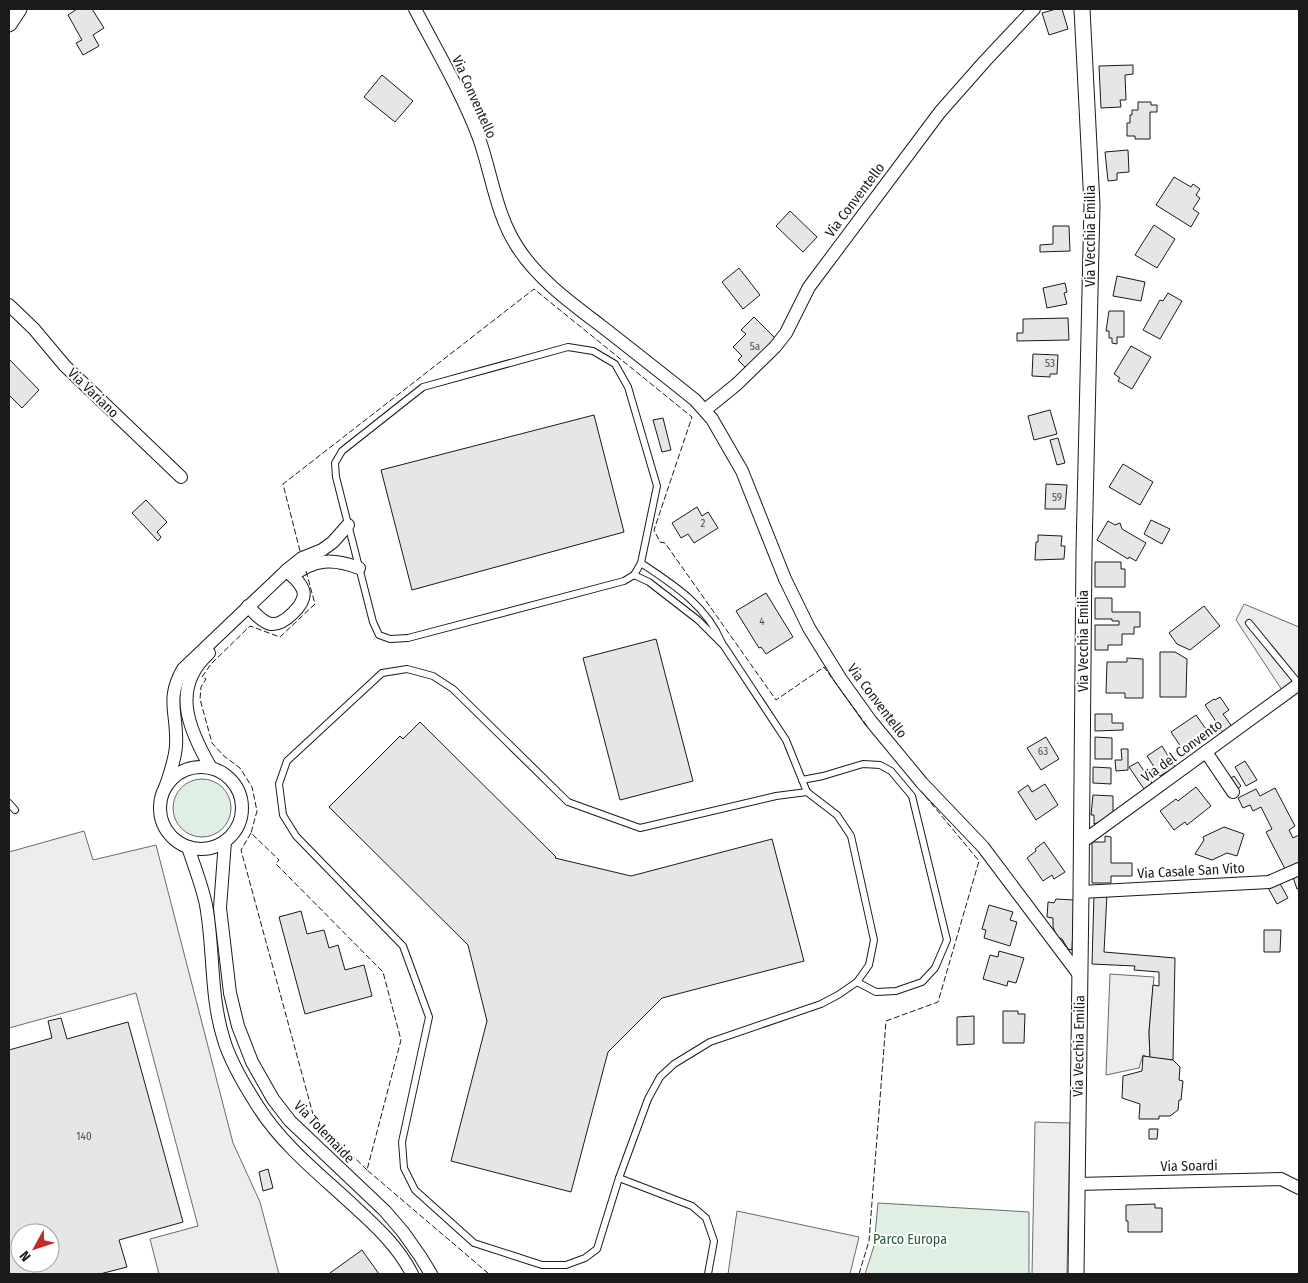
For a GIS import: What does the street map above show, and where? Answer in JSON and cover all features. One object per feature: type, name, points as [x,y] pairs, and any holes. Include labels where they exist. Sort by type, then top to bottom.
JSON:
[{"type":"street","points":[[9,24],[19,9]]},
{"type":"street","name":"Via Conventello","points":[[415,9],[479,138],[498,207],[509,233],[519,250],[562,296],[695,400],[712,418],[742,471],[785,579],[809,628],[840,678],[870,720],[922,783],[983,847],[1080,976]]},
{"type":"street","name":"Via Conventello","points":[[705,410],[749,373],[775,347],[786,333],[809,287],[940,112],[984,61],[1034,9]]},
{"type":"street","name":"Via Vecchia Emilia","points":[[1076,1274],[1084,551],[1092,204],[1082,9]]},
{"type":"street","name":"Via Variano","points":[[9,304],[34,329],[65,366],[181,477]]},
{"type":"street","points":[[165,788],[174,777],[185,770],[198,767],[211,768],[223,774],[233,783],[239,794],[242,807],[240,820],[234,832],[224,841],[213,847],[200,849],[188,847],[174,838],[163,822],[160,811],[161,800],[165,788],[173,766],[176,747],[176,728],[172,700],[176,681],[183,668],[290,573],[302,558],[322,550],[333,542],[348,525]]},
{"type":"street","points":[[290,573],[308,565],[328,560],[346,563],[359,568]]},
{"type":"street","points":[[251,609],[264,620],[275,625],[282,623],[302,604],[305,596],[300,583],[290,573]]},
{"type":"street","points":[[211,768],[197,744],[188,717],[186,693],[191,676],[206,656],[251,609]]},
{"type":"street","name":"Via del Convento","points":[[1082,842],[1299,684]]},
{"type":"street","points":[[1206,752],[1233,792]]},
{"type":"street","name":"Via Tolemaide","points":[[224,841],[220,908],[230,994],[238,1026],[252,1062],[273,1099],[290,1122],[385,1211],[403,1232],[431,1274]]},
{"type":"street","points":[[188,847],[206,905],[214,987],[223,1037],[240,1075],[259,1108],[276,1131],[297,1154],[388,1238],[407,1263],[412,1274]]},
{"type":"street","name":"Via Casale San Vito","points":[[1081,892],[1269,882],[1299,869]]},
{"type":"street","name":"Via Soardi","points":[[1077,1184],[1281,1179],[1299,1188]]},
{"type":"lane","points":[[568,347],[593,351],[615,364],[628,386],[657,486],[641,563],[634,574],[624,581],[408,638],[390,639],[379,635],[373,622],[348,525],[336,477],[335,463],[342,450],[423,387],[568,347]]},
{"type":"lane","points":[[641,563],[670,582],[696,603],[716,628],[724,646],[786,740],[807,792],[837,816],[851,836],[874,940],[869,965],[857,982],[838,995],[821,1004],[710,1042],[674,1064],[660,1077],[648,1099],[619,1178],[597,1249],[584,1258],[566,1265],[542,1265],[474,1243],[415,1190],[404,1168],[402,1142],[429,1017],[403,946],[296,836],[283,815],[279,784],[287,760],[382,673],[407,669],[433,676],[453,689],[568,802],[640,828],[776,796],[807,792]]},
{"type":"lane","points":[[634,574],[649,582],[698,620],[724,646]]},
{"type":"lane","points":[[1249,623],[1299,684]]},
{"type":"lane","points":[[802,780],[863,764],[880,765],[891,771],[912,796],[947,940],[935,968],[922,982],[896,991],[876,992],[857,982]]},
{"type":"lane","points":[[9,803],[15,810]]},
{"type":"lane","points":[[619,1178],[692,1206],[706,1218],[714,1241],[708,1274]]},
{"type":"green space","points":[[202,779],[213,781],[226,792],[231,808],[229,819],[218,832],[202,837],[191,835],[178,824],[173,808],[175,797],[186,784]]},
{"type":"green space","name":"Parco Europa","points":[[878,1203],[1029,1212],[1029,1274],[865,1274],[874,1246]]},
{"type":"shaded area","points":[[1244,604],[1299,627],[1299,676],[1282,690],[1236,620]]},
{"type":"shaded area","points":[[84,831],[93,860],[156,845],[233,1143],[260,1202],[279,1274],[159,1274],[150,1239],[198,1226],[136,993],[9,1028],[9,852]]},
{"type":"shaded area","points":[[1110,974],[1154,977],[1149,1032],[1150,1058],[1143,1055],[1139,1068],[1106,1075]]},
{"type":"shaded area","points":[[1035,1122],[1070,1123],[1067,1274],[1032,1274]]},
{"type":"shaded area","points":[[737,1211],[859,1237],[850,1274],[728,1274]]},
{"type":"building","points":[[77,9],[92,9],[104,28],[93,35],[99,46],[83,55],[76,43],[82,40],[68,15]]},
{"type":"building","points":[[1062,9],[1068,29],[1049,35],[1042,13]]},
{"type":"building","points":[[1133,65],[1133,74],[1125,75],[1126,100],[1120,100],[1121,107],[1101,108],[1099,66]]},
{"type":"building","points":[[382,75],[413,101],[395,122],[364,97]]},
{"type":"building","points":[[1138,102],[1151,102],[1151,105],[1157,105],[1157,112],[1150,112],[1150,139],[1135,139],[1135,136],[1127,136],[1127,123],[1130,123],[1132,110],[1138,110]]},
{"type":"building","points":[[1128,150],[1129,172],[1117,173],[1117,180],[1108,181],[1105,152]]},
{"type":"building","points":[[1174,177],[1191,187],[1193,184],[1200,189],[1196,195],[1200,198],[1193,209],[1199,213],[1191,227],[1156,205]]},
{"type":"building","points":[[790,211],[817,237],[803,252],[776,226]]},
{"type":"building","points":[[1154,225],[1175,239],[1157,268],[1135,255]]},
{"type":"building","points":[[1053,226],[1069,226],[1070,251],[1040,252],[1040,245],[1053,244]]},
{"type":"building","points":[[739,268],[760,295],[743,309],[722,282]]},
{"type":"building","points":[[1117,276],[1145,282],[1141,301],[1113,296]]},
{"type":"building","points":[[1065,283],[1067,292],[1064,293],[1067,304],[1047,308],[1043,288]]},
{"type":"building","points":[[1168,293],[1182,301],[1160,339],[1143,330],[1160,300],[1163,301]]},
{"type":"building","points":[[1109,311],[1124,311],[1124,337],[1117,337],[1117,344],[1112,343],[1112,338],[1109,338],[1109,331],[1106,331]]},
{"type":"building","points":[[754,317],[777,340],[747,369],[738,360],[742,356],[733,347],[746,334],[741,330]]},
{"type":"building","points":[[1068,318],[1069,340],[1017,341],[1017,333],[1023,333],[1023,319]]},
{"type":"building","points":[[1131,346],[1151,357],[1132,389],[1118,381],[1120,378],[1114,374]]},
{"type":"building","points":[[1033,354],[1058,355],[1057,374],[1050,374],[1050,377],[1032,376]]},
{"type":"building","points":[[9,359],[39,390],[22,408],[9,395]]},
{"type":"building","points":[[1050,410],[1057,434],[1034,440],[1028,416]]},
{"type":"building","points":[[594,415],[624,532],[412,590],[381,470]]},
{"type":"building","points":[[663,418],[671,450],[662,452],[653,420]]},
{"type":"building","points":[[1058,438],[1065,463],[1057,465],[1050,440]]},
{"type":"building","points":[[1123,464],[1153,482],[1140,505],[1109,487]]},
{"type":"building","points":[[1046,484],[1067,485],[1065,509],[1045,509]]},
{"type":"building","points":[[146,500],[167,522],[157,532],[161,537],[158,541],[132,513]]},
{"type":"building","points":[[697,507],[702,516],[708,512],[718,528],[694,543],[688,534],[681,538],[672,523]]},
{"type":"building","points":[[1151,520],[1170,529],[1162,544],[1144,534]]},
{"type":"building","points":[[1108,521],[1115,525],[1120,523],[1122,529],[1146,543],[1136,561],[1129,557],[1128,559],[1097,540]]},
{"type":"building","points":[[1038,535],[1062,536],[1061,546],[1065,546],[1064,559],[1035,560]]},
{"type":"building","points":[[1095,562],[1121,562],[1121,569],[1125,569],[1125,587],[1095,587]]},
{"type":"building","points":[[766,593],[793,637],[766,654],[761,647],[759,648],[736,611]]},
{"type":"building","points":[[1095,598],[1112,598],[1112,612],[1140,612],[1140,627],[1134,627],[1134,634],[1122,634],[1122,645],[1108,645],[1108,650],[1095,650],[1095,625],[1119,625],[1119,621],[1095,619]]},
{"type":"building","points":[[1204,606],[1220,626],[1190,650],[1177,644],[1169,633]]},
{"type":"building","points":[[656,639],[693,781],[620,800],[583,658]]},
{"type":"building","points":[[1160,652],[1175,652],[1187,659],[1186,697],[1160,697]]},
{"type":"building","points":[[1127,658],[1143,659],[1143,698],[1125,698],[1125,693],[1106,693],[1107,662],[1127,662]]},
{"type":"building","points":[[1220,697],[1229,710],[1223,714],[1233,728],[1224,734],[1205,705]]},
{"type":"building","points":[[1095,714],[1112,714],[1112,723],[1123,723],[1123,730],[1095,731]]},
{"type":"building","points":[[1196,715],[1211,736],[1185,753],[1171,732]]},
{"type":"building","points":[[420,722],[555,858],[631,876],[772,839],[804,961],[662,998],[608,1052],[571,1192],[451,1161],[487,1021],[468,945],[329,807],[400,736],[403,739]]},
{"type":"building","points":[[1046,737],[1059,759],[1041,770],[1027,748]]},
{"type":"building","points":[[1095,737],[1112,738],[1112,759],[1095,759]]},
{"type":"building","points":[[1162,746],[1175,767],[1160,776],[1147,756]]},
{"type":"building","points":[[1121,749],[1128,749],[1128,770],[1116,771],[1115,760],[1122,760]]},
{"type":"building","points":[[1245,761],[1257,780],[1246,786],[1235,767]]},
{"type":"building","points":[[1138,762],[1152,783],[1144,789],[1129,767]]},
{"type":"building","points":[[1093,767],[1111,768],[1111,784],[1093,783]]},
{"type":"building","points":[[1234,776],[1241,786],[1235,791],[1228,780]]},
{"type":"building","points":[[1045,784],[1058,805],[1036,820],[1018,792],[1028,785],[1032,792]]},
{"type":"building","points":[[1196,787],[1211,806],[1187,825],[1185,822],[1174,830],[1160,811],[1176,799],[1178,801]]},
{"type":"building","points":[[1275,788],[1295,826],[1289,830],[1293,838],[1299,835],[1299,862],[1285,869],[1266,832],[1272,829],[1261,807],[1253,811],[1250,805],[1243,808],[1238,798],[1256,789],[1260,796]]},
{"type":"building","points":[[1093,795],[1113,796],[1113,818],[1094,824],[1094,815],[1091,815]]},
{"type":"building","points":[[1224,827],[1244,834],[1237,856],[1227,853],[1212,860],[1195,854],[1204,840],[1203,837]]},
{"type":"building","points":[[1105,836],[1111,837],[1111,863],[1132,863],[1132,876],[1111,876],[1111,883],[1092,883],[1092,842],[1105,842]]},
{"type":"building","points":[[1044,842],[1065,872],[1054,879],[1052,875],[1043,881],[1027,858]]},
{"type":"building","points":[[1299,874],[1299,888],[1297,889],[1293,877]]},
{"type":"building","points":[[1278,880],[1288,898],[1277,904],[1267,886]]},
{"type":"building","points":[[1094,894],[1107,894],[1104,952],[1175,958],[1173,1060],[1150,1058],[1149,1032],[1153,985],[1159,986],[1159,972],[1134,970],[1135,966],[1092,964]]},
{"type":"building","points":[[1056,899],[1074,900],[1072,950],[1068,949],[1062,939],[1057,937],[1053,927],[1053,918],[1047,917],[1048,902],[1054,903]]},
{"type":"building","points":[[989,905],[1013,912],[1010,920],[1017,922],[1010,946],[984,938],[986,930],[982,929]]},
{"type":"building","points":[[301,911],[307,934],[324,930],[329,948],[338,945],[345,970],[364,965],[372,996],[305,1014],[279,917]]},
{"type":"building","points":[[1264,930],[1281,930],[1280,952],[1264,952]]},
{"type":"building","points":[[999,951],[1024,958],[1016,983],[1008,981],[1007,986],[983,979],[990,955],[998,957]]},
{"type":"building","points":[[1003,1011],[1018,1011],[1018,1014],[1025,1014],[1024,1043],[1003,1043]]},
{"type":"building","points":[[974,1016],[974,1044],[957,1045],[957,1017]]},
{"type":"building","points":[[61,1018],[67,1039],[128,1022],[183,1222],[119,1240],[127,1267],[100,1274],[9,1274],[9,1050],[52,1038],[48,1021]]},
{"type":"building","points":[[1143,1056],[1173,1060],[1180,1067],[1179,1080],[1183,1081],[1181,1100],[1179,1100],[1178,1110],[1170,1116],[1159,1116],[1159,1119],[1139,1119],[1140,1104],[1122,1098],[1123,1076],[1142,1071]]},
{"type":"building","points":[[1149,1129],[1158,1129],[1157,1139],[1149,1139]]},
{"type":"building","points":[[268,1169],[273,1188],[263,1191],[259,1172]]},
{"type":"building","points":[[1155,1204],[1155,1208],[1162,1208],[1162,1232],[1128,1232],[1126,1205]]},
{"type":"building","points":[[362,1250],[379,1274],[330,1273]]},
{"type":"fence","points":[[300,551],[283,484],[534,289],[692,417],[654,530],[660,542],[665,543],[776,700],[824,667],[867,726]]},
{"type":"fence","points":[[306,571],[315,604],[280,637],[250,626],[211,664],[202,677],[206,679],[201,687],[200,699],[212,743],[224,756],[240,768],[252,787],[257,811],[251,833],[279,860],[276,864],[383,972],[401,1040],[367,1170],[489,1274]]},
{"type":"fence","points":[[859,1274],[869,1241],[886,1021],[938,1002],[979,861],[921,791]]},
{"type":"fence","points":[[251,833],[241,850],[314,1118],[367,1170]]}]
